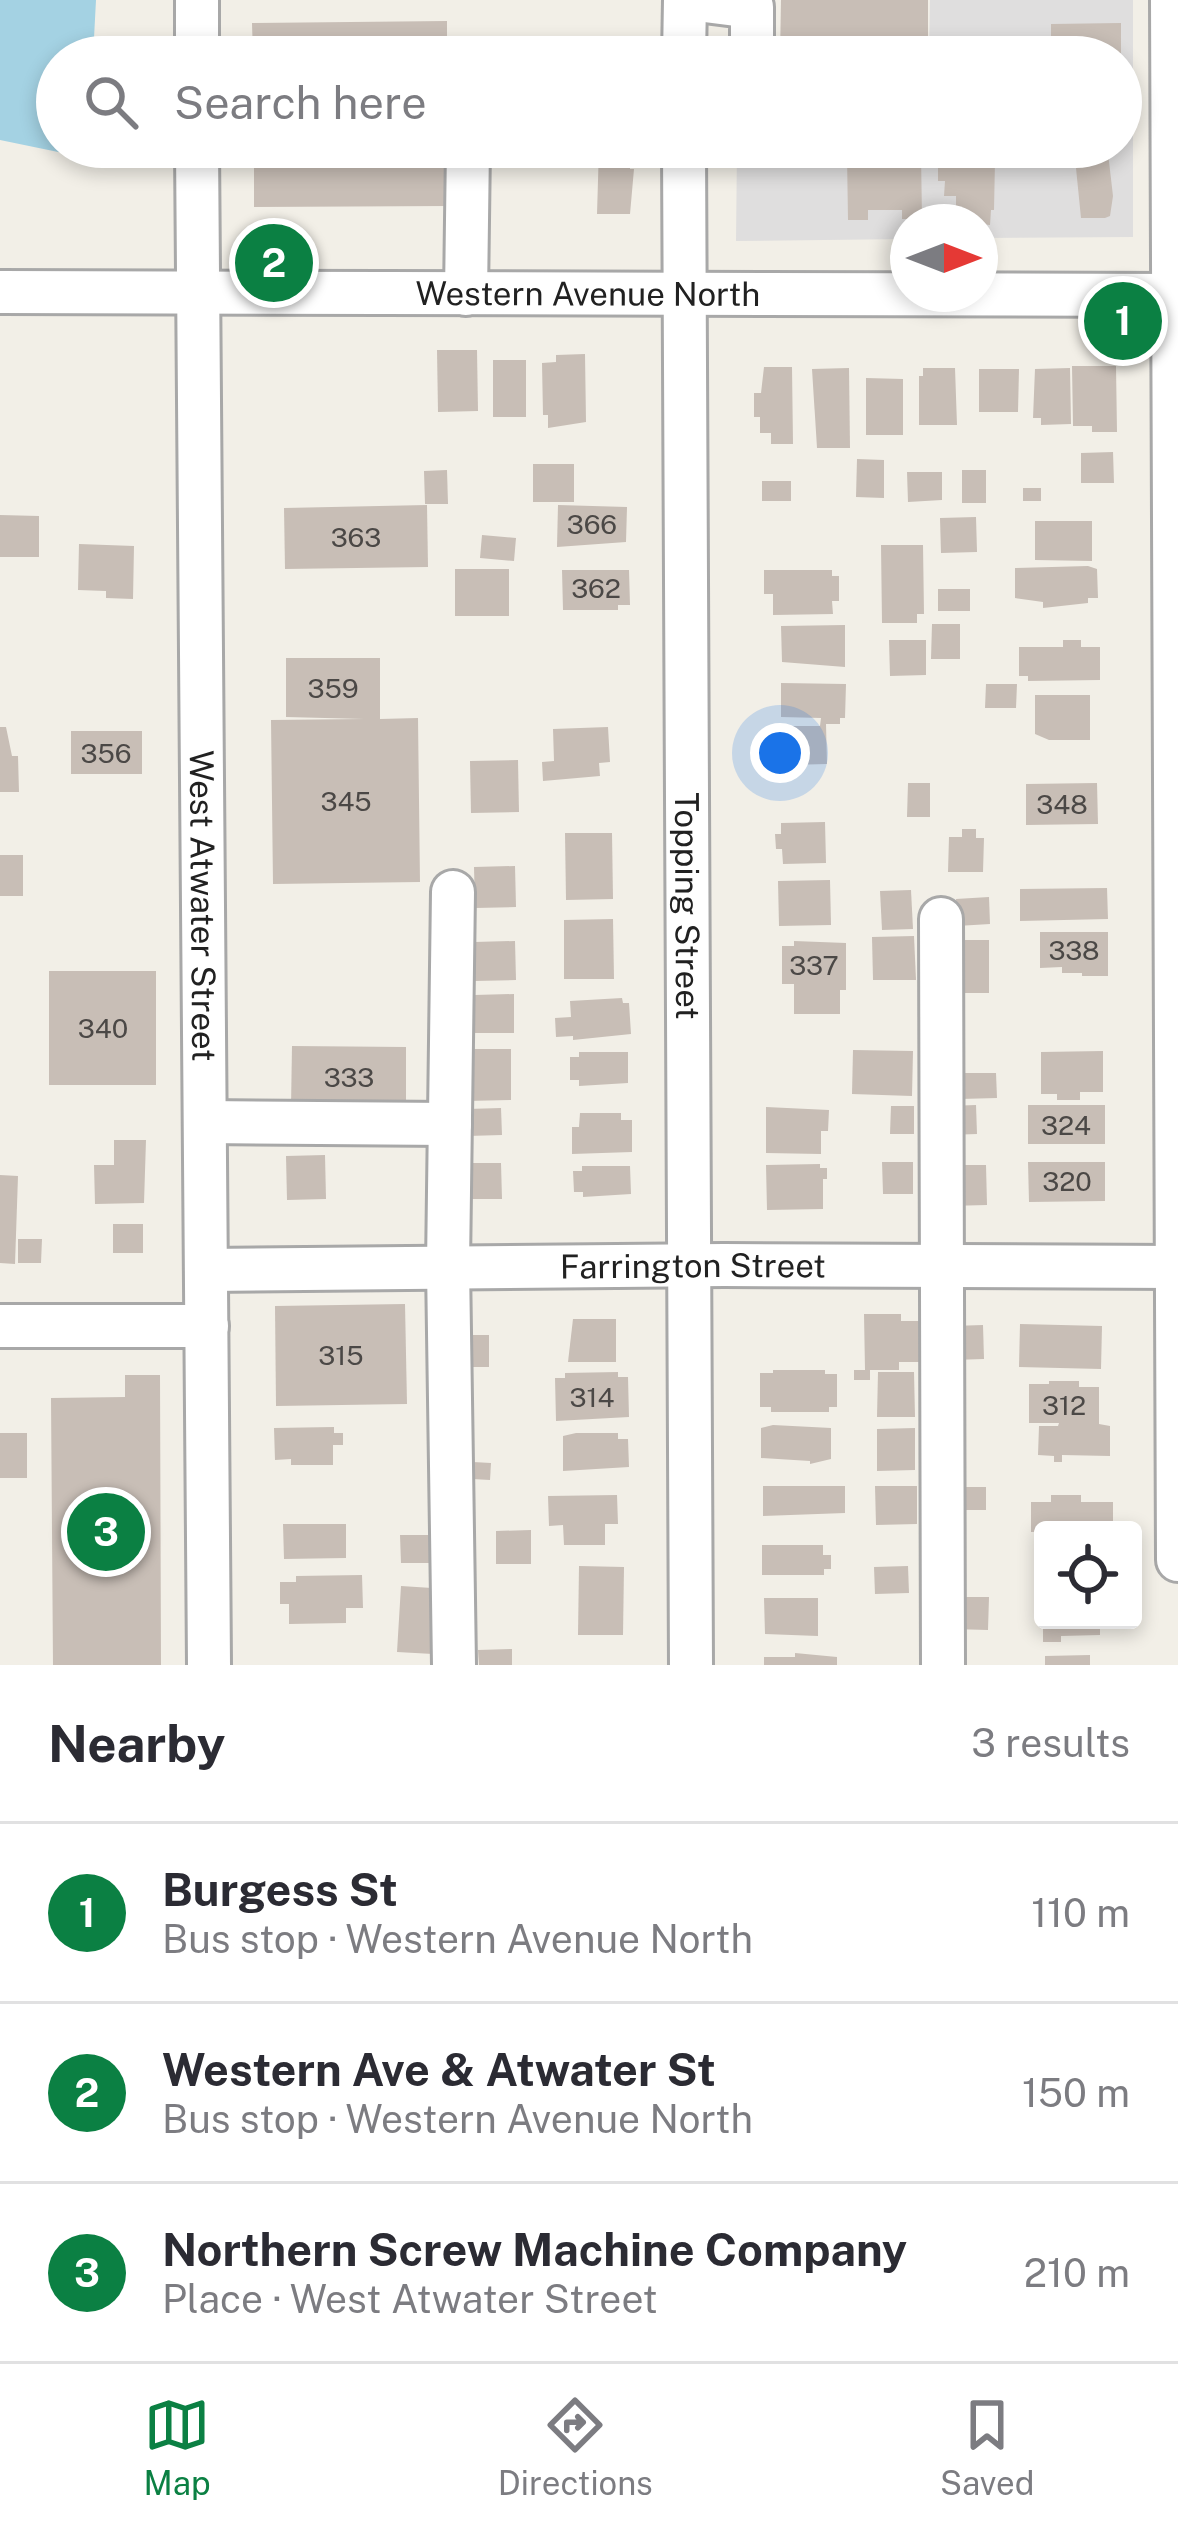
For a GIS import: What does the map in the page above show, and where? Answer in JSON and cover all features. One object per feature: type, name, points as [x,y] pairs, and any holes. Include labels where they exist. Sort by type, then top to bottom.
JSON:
[{"type":"street","points":[[197,0],[197,36]]},
{"type":"street","points":[[684,36],[685,0]]},
{"type":"street","points":[[697,0],[752,7],[752,36]]},
{"type":"street","points":[[1172,0],[1178,1560]]},
{"type":"street","name":"West Atwater Street","points":[[197,168],[209,1665]]},
{"type":"street","points":[[466,294],[468,168]]},
{"type":"street","name":"Topping Street","points":[[685,168],[691,1665]]},
{"type":"street","name":"Western Avenue North","points":[[0,292],[1176,295]]},
{"type":"street","points":[[453,892],[448,1266],[454,1665]]},
{"type":"street","points":[[941,920],[943,1665]]},
{"type":"street","points":[[205,1122],[450,1124]]},
{"type":"street","name":"Farrington Street","points":[[207,1270],[1178,1267]]},
{"type":"street","points":[[0,1326],[207,1326]]},
{"type":"shaded area","points":[[930,0],[1133,0],[1133,36],[929,36]]},
{"type":"shaded area","points":[[737,168],[1133,168],[1133,237],[998,238],[998,204],[890,204],[890,239],[736,241]]},
{"type":"water","points":[[0,0],[96,0],[94,36],[36,36],[36,147],[0,140]]},
{"type":"building","points":[[781,0],[928,0],[928,36],[780,36]]},
{"type":"building","points":[[447,21],[447,36],[252,36],[252,23]]},
{"type":"building","points":[[1121,23],[1121,36],[1051,36],[1051,24]]},
{"type":"building","points":[[254,168],[448,168],[448,206],[254,207]]},
{"type":"building","points":[[598,168],[634,169],[630,214],[597,214]]},
{"type":"building","points":[[847,168],[921,168],[922,204],[868,210],[868,220],[848,220]]},
{"type":"building","points":[[938,168],[995,168],[994,204],[956,204],[956,196],[944,196],[945,181],[938,181]]},
{"type":"building","points":[[1076,168],[1110,168],[1110,216],[1081,218]]},
{"type":"building","points":[[437,350],[477,350],[478,411],[438,412]]},
{"type":"building","points":[[585,354],[586,422],[548,428],[548,415],[543,415],[542,363],[556,362],[556,355]]},
{"type":"building","points":[[493,360],[526,360],[526,417],[493,417]]},
{"type":"building","points":[[1072,366],[1116,366],[1117,432],[1073,426]]},
{"type":"building","points":[[764,367],[792,367],[793,444],[771,444],[771,433],[760,433],[754,393],[761,393]]},
{"type":"building","points":[[849,368],[850,448],[817,448],[812,369]]},
{"type":"building","points":[[923,368],[955,368],[957,425],[919,425]]},
{"type":"building","points":[[1070,368],[1071,424],[1041,425],[1041,418],[1033,418],[1035,369]]},
{"type":"building","points":[[979,369],[1019,369],[1018,412],[979,412]]},
{"type":"building","points":[[866,378],[903,379],[903,435],[866,435]]},
{"type":"building","points":[[1113,452],[1114,483],[1081,483],[1081,453]]},
{"type":"building","points":[[857,459],[884,460],[884,498],[856,497]]},
{"type":"building","points":[[533,464],[574,464],[574,502],[533,502]]},
{"type":"building","points":[[447,470],[448,504],[425,504],[424,471]]},
{"type":"building","points":[[962,470],[986,470],[986,503],[962,503]]},
{"type":"building","points":[[907,472],[942,472],[942,500],[908,502]]},
{"type":"building","points":[[762,481],[791,481],[791,501],[762,501]]},
{"type":"building","points":[[1023,488],[1041,488],[1041,501],[1023,501]]},
{"type":"building","points":[[427,505],[428,567],[285,569],[284,508]]},
{"type":"building","points":[[558,505],[627,507],[626,542],[557,547]]},
{"type":"building","points":[[0,515],[39,516],[39,557],[0,557]]},
{"type":"building","points":[[976,517],[977,552],[941,553],[940,518]]},
{"type":"building","points":[[1035,521],[1092,521],[1092,561],[1035,560]]},
{"type":"building","points":[[482,535],[516,538],[514,561],[480,558]]},
{"type":"building","points":[[79,544],[134,546],[133,599],[78,590]]},
{"type":"building","points":[[881,545],[923,545],[924,614],[917,614],[917,623],[882,623]]},
{"type":"building","points":[[1015,568],[1097,569],[1098,598],[1088,598],[1088,603],[1043,608],[1043,602],[1015,598]]},
{"type":"building","points":[[455,569],[509,569],[509,616],[455,616]]},
{"type":"building","points":[[562,570],[629,570],[630,605],[618,605],[618,610],[563,610]]},
{"type":"building","points":[[764,570],[832,570],[832,576],[839,576],[839,601],[832,601],[833,614],[773,615],[773,594],[764,594]]},
{"type":"building","points":[[938,589],[970,589],[970,611],[938,611]]},
{"type":"building","points":[[932,624],[960,624],[960,659],[931,659]]},
{"type":"building","points":[[845,625],[845,667],[782,662],[781,626]]},
{"type":"building","points":[[889,640],[926,640],[926,675],[890,676]]},
{"type":"building","points":[[1063,640],[1100,647],[1100,680],[1028,681],[1028,676],[1019,676],[1019,647],[1063,647]]},
{"type":"building","points":[[286,658],[380,658],[380,719],[418,718],[420,882],[273,884],[271,720],[364,719],[286,717]]},
{"type":"building","points":[[781,683],[846,684],[845,718],[840,718],[840,724],[826,724],[827,764],[789,765],[788,726],[820,726],[821,718],[781,717]]},
{"type":"building","points":[[986,684],[1017,684],[1016,708],[985,708]]},
{"type":"building","points":[[1035,695],[1090,695],[1090,740],[1049,740],[1035,734]]},
{"type":"building","points":[[0,727],[6,727],[12,756],[18,756],[19,792],[0,792]]},
{"type":"building","points":[[608,727],[610,762],[599,763],[600,776],[543,781],[542,762],[554,761],[553,729]]},
{"type":"building","points":[[71,731],[142,731],[142,774],[71,774]]},
{"type":"building","points":[[518,760],[519,812],[471,813],[470,761]]},
{"type":"building","points":[[908,783],[930,783],[930,817],[907,817]]},
{"type":"building","points":[[1097,783],[1098,824],[1026,825],[1026,784]]},
{"type":"building","points":[[825,822],[826,863],[783,864],[775,834],[781,834],[781,823]]},
{"type":"building","points":[[962,829],[976,829],[976,838],[984,838],[983,872],[948,872],[949,837],[962,837]]},
{"type":"building","points":[[565,833],[612,833],[613,899],[566,900]]},
{"type":"building","points":[[0,855],[23,855],[23,896],[0,896]]},
{"type":"building","points":[[515,866],[516,907],[475,908],[474,867]]},
{"type":"building","points":[[830,880],[831,925],[779,926],[778,881]]},
{"type":"building","points":[[1107,888],[1108,919],[1020,921],[1020,889]]},
{"type":"building","points":[[911,890],[913,929],[882,930],[880,891]]},
{"type":"building","points":[[989,897],[990,924],[957,926],[956,899]]},
{"type":"building","points":[[613,919],[614,979],[564,979],[564,920]]},
{"type":"building","points":[[1040,932],[1108,932],[1108,976],[1040,968]]},
{"type":"building","points":[[914,936],[916,980],[873,980],[872,937]]},
{"type":"building","points":[[949,940],[989,940],[989,993],[950,993]]},
{"type":"building","points":[[515,941],[516,980],[474,981],[474,942]]},
{"type":"building","points":[[794,941],[846,943],[846,990],[840,990],[840,1014],[794,1014],[794,984],[782,984],[782,946],[794,946]]},
{"type":"building","points":[[49,971],[156,971],[156,1085],[49,1085]]},
{"type":"building","points":[[514,994],[514,1033],[474,1033],[474,995]]},
{"type":"building","points":[[622,998],[629,1003],[631,1034],[573,1040],[573,1036],[556,1037],[555,1018],[571,1017],[570,1001]]},
{"type":"building","points":[[292,1046],[406,1047],[406,1108],[291,1107]]},
{"type":"building","points":[[465,1049],[511,1049],[511,1100],[466,1101]]},
{"type":"building","points":[[853,1050],[913,1051],[912,1096],[852,1094]]},
{"type":"building","points":[[1103,1051],[1103,1092],[1080,1092],[1080,1100],[1041,1094],[1041,1052]]},
{"type":"building","points":[[579,1052],[628,1052],[628,1083],[579,1086],[579,1080],[570,1080],[570,1057],[579,1057]]},
{"type":"building","points":[[960,1073],[996,1073],[997,1098],[960,1099]]},
{"type":"building","points":[[976,1105],[977,1134],[948,1135],[947,1106]]},
{"type":"building","points":[[1028,1105],[1105,1105],[1105,1144],[1028,1144]]},
{"type":"building","points":[[891,1106],[914,1106],[914,1134],[890,1134]]},
{"type":"building","points":[[766,1107],[829,1110],[828,1131],[821,1131],[821,1154],[766,1153]]},
{"type":"building","points":[[501,1108],[502,1135],[467,1136],[467,1109]]},
{"type":"building","points":[[580,1113],[621,1113],[621,1120],[632,1120],[632,1152],[572,1154],[572,1127],[579,1127]]},
{"type":"building","points":[[114,1140],[146,1140],[144,1203],[95,1204],[94,1165],[114,1165]]},
{"type":"building","points":[[325,1155],[326,1199],[287,1200],[286,1156]]},
{"type":"building","points":[[882,1162],[913,1162],[913,1194],[883,1194]]},
{"type":"building","points":[[1028,1162],[1105,1162],[1105,1201],[1029,1202]]},
{"type":"building","points":[[463,1163],[501,1163],[502,1199],[464,1199]]},
{"type":"building","points":[[820,1164],[827,1168],[823,1209],[767,1210],[766,1165]]},
{"type":"building","points":[[948,1165],[986,1165],[987,1205],[948,1206]]},
{"type":"building","points":[[582,1166],[630,1166],[631,1194],[583,1197],[583,1192],[574,1192],[573,1171],[582,1171]]},
{"type":"building","points":[[0,1175],[18,1176],[15,1264],[0,1263]]},
{"type":"building","points":[[113,1224],[143,1224],[143,1253],[113,1253]]},
{"type":"building","points":[[18,1239],[42,1239],[41,1263],[18,1263]]},
{"type":"building","points":[[405,1304],[407,1404],[276,1406],[275,1306]]},
{"type":"building","points":[[864,1314],[901,1314],[901,1321],[920,1321],[921,1362],[899,1362],[899,1370],[870,1370],[870,1380],[854,1380],[854,1370],[865,1370]]},
{"type":"building","points":[[573,1319],[616,1319],[616,1362],[568,1362]]},
{"type":"building","points":[[1020,1324],[1102,1326],[1101,1369],[1019,1367]]},
{"type":"building","points":[[983,1325],[984,1359],[953,1360],[952,1326]]},
{"type":"building","points":[[467,1335],[489,1335],[489,1367],[468,1367]]},
{"type":"building","points":[[618,1372],[618,1377],[628,1377],[629,1417],[556,1421],[555,1378],[565,1378],[565,1373]]},
{"type":"building","points":[[878,1372],[914,1372],[915,1417],[877,1417]]},
{"type":"building","points":[[760,1373],[837,1374],[837,1407],[829,1407],[829,1412],[771,1412],[771,1407],[760,1407]]},
{"type":"building","points":[[125,1375],[160,1375],[161,1665],[53,1665],[51,1398],[125,1397]]},
{"type":"building","points":[[1049,1381],[1099,1387],[1099,1424],[1110,1426],[1110,1456],[1062,1455],[1062,1462],[1054,1462],[1054,1456],[1038,1455],[1039,1426],[1059,1423],[1029,1423],[1029,1384]]},
{"type":"building","points":[[334,1427],[334,1433],[343,1433],[343,1445],[333,1445],[333,1465],[291,1465],[291,1459],[275,1460],[274,1428]]},
{"type":"building","points":[[761,1428],[831,1428],[831,1459],[810,1464],[761,1458]]},
{"type":"building","points":[[915,1428],[915,1470],[877,1471],[877,1429]]},
{"type":"building","points":[[0,1433],[27,1433],[27,1478],[0,1478]]},
{"type":"building","points":[[618,1433],[618,1439],[628,1439],[629,1467],[563,1471],[563,1436]]},
{"type":"building","points":[[473,1462],[491,1463],[490,1480],[472,1479]]},
{"type":"building","points":[[763,1486],[845,1486],[845,1513],[763,1516]]},
{"type":"building","points":[[875,1486],[917,1486],[917,1524],[876,1525]]},
{"type":"building","points":[[957,1487],[986,1487],[986,1510],[957,1510]]},
{"type":"building","points":[[617,1495],[618,1524],[605,1524],[605,1545],[564,1545],[563,1525],[549,1526],[548,1496]]},
{"type":"building","points":[[1051,1495],[1081,1495],[1081,1502],[1113,1502],[1113,1521],[1034,1521],[1031,1532],[1031,1502],[1051,1502]]},
{"type":"building","points":[[283,1524],[346,1524],[346,1558],[284,1559]]},
{"type":"building","points":[[531,1530],[531,1564],[496,1564],[496,1531]]},
{"type":"building","points":[[400,1535],[430,1535],[431,1563],[401,1563]]},
{"type":"building","points":[[762,1545],[823,1545],[823,1555],[831,1555],[831,1569],[824,1569],[824,1575],[762,1575]]},
{"type":"building","points":[[579,1566],[624,1567],[623,1635],[578,1635]]},
{"type":"building","points":[[908,1566],[909,1593],[875,1594],[874,1567]]},
{"type":"building","points":[[362,1575],[363,1608],[346,1608],[346,1623],[289,1624],[289,1604],[280,1604],[280,1582],[296,1582],[296,1576]]},
{"type":"building","points":[[401,1586],[432,1588],[431,1606],[436,1606],[433,1654],[397,1652]]},
{"type":"building","points":[[953,1597],[989,1597],[988,1630],[952,1629]]},
{"type":"building","points":[[764,1598],[818,1598],[818,1636],[765,1634]]},
{"type":"building","points":[[1043,1629],[1100,1629],[1100,1635],[1061,1636],[1061,1642],[1043,1642]]},
{"type":"building","points":[[512,1649],[512,1665],[479,1665],[478,1650]]},
{"type":"building","points":[[795,1653],[837,1657],[837,1665],[764,1665],[764,1657],[795,1657]]},
{"type":"building","points":[[1090,1655],[1090,1665],[1045,1665],[1045,1656]]},
{"type":"place","name":"Western Ave & Atwater St","points":[[274,263]]},
{"type":"place","name":"Burgess St","points":[[1123,321]]},
{"type":"place","name":"Northern Screw Machine Company","points":[[106,1532]]}]
